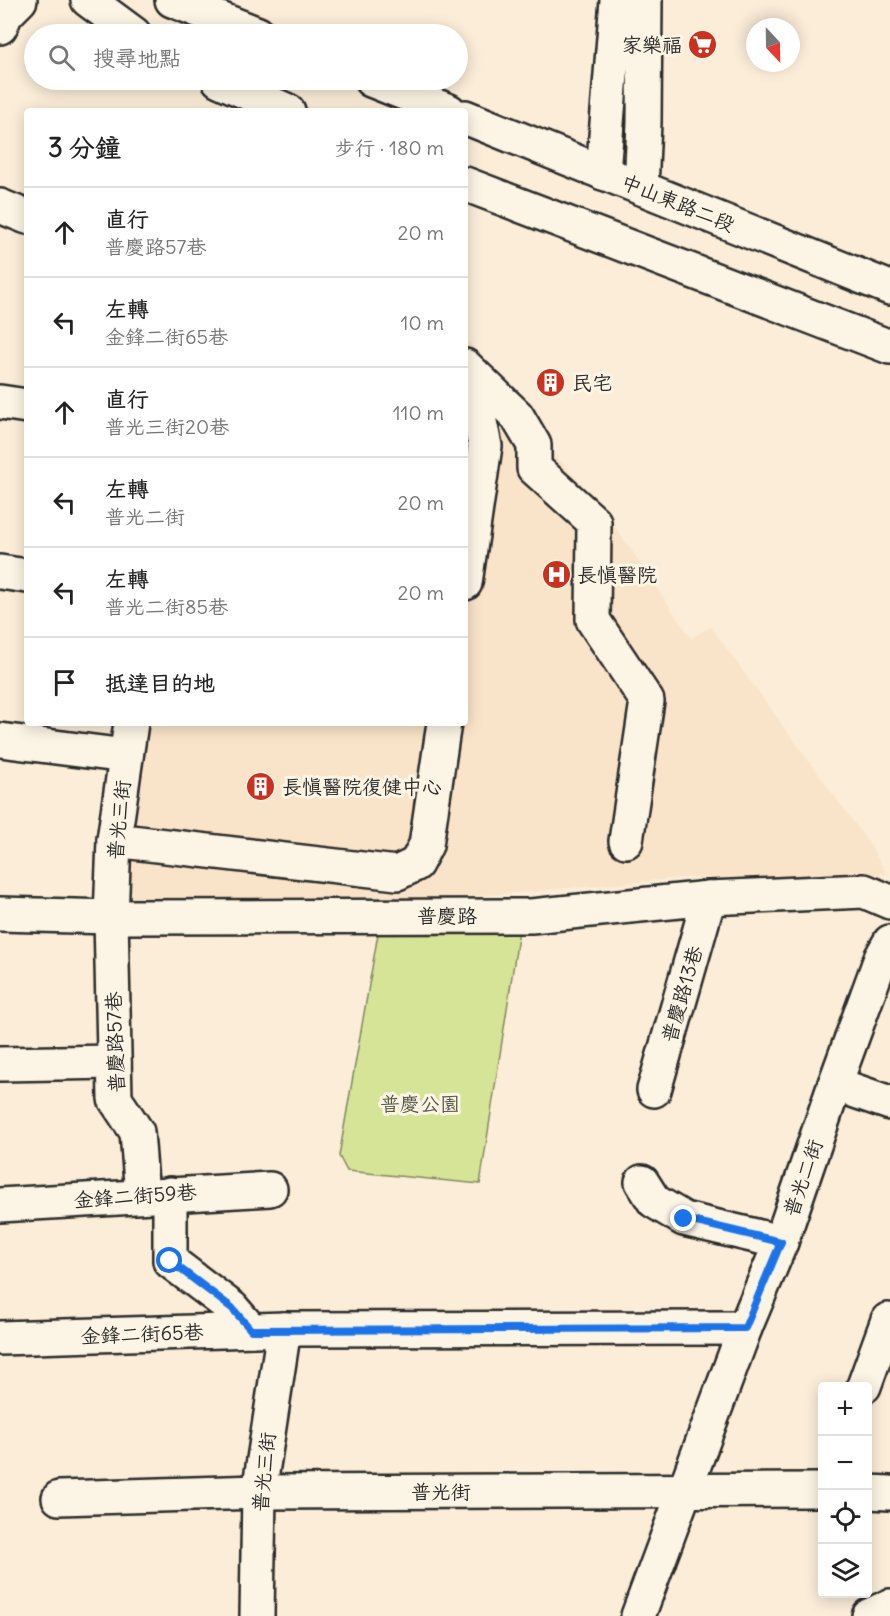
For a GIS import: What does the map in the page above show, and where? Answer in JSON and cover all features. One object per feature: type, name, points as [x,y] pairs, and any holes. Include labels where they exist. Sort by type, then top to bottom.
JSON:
[{"type":"main road","points":[[0,27],[6,14],[20,0]]},
{"type":"main road","points":[[88,0],[120,24]]},
{"type":"main road","points":[[172,0],[233,24]]},
{"type":"main road","points":[[603,173],[617,0]]},
{"type":"main road","points":[[641,188],[645,123],[645,0]]},
{"type":"main road","points":[[241,90],[281,108]]},
{"type":"main road","points":[[396,90],[441,108]]},
{"type":"main road","name":"中山東路二段","points":[[468,118],[890,288]]},
{"type":"main road","points":[[468,185],[890,346]]},
{"type":"main road","points":[[0,206],[24,216]]},
{"type":"main road","points":[[468,369],[516,416],[534,445],[534,468],[594,522],[593,620],[647,701],[626,841]]},
{"type":"main road","points":[[468,386],[475,398],[485,446],[468,562]]},
{"type":"main road","points":[[0,402],[24,406]]},
{"type":"main road","points":[[0,572],[24,576]]},
{"type":"main road","name":"普光三街","points":[[111,917],[114,840],[131,726]]},
{"type":"main road","points":[[114,840],[397,873],[416,864],[426,845],[444,726]]},
{"type":"main road","points":[[0,740],[126,756]]},
{"type":"main road","name":"普慶路","points":[[0,914],[111,917],[531,916],[709,898],[864,891],[890,902]]},
{"type":"main road","name":"普慶路13巷","points":[[654,1090],[709,898]]},
{"type":"main road","name":"普慶路57巷","points":[[111,917],[115,1099],[137,1132],[156,1195],[170,1261],[232,1308],[251,1330]]},
{"type":"main road","name":"普光二街","points":[[638,1616],[745,1328],[781,1242],[835,1084],[881,958],[890,942]]},
{"type":"main road","points":[[0,1064],[114,1062]]},
{"type":"main road","points":[[835,1084],[890,1103]]},
{"type":"main road","points":[[642,1182],[654,1201],[684,1219],[781,1242]]},
{"type":"main road","name":"金鋒二街59巷","points":[[0,1205],[270,1189]]},
{"type":"main road","points":[[865,1382],[888,1320]]},
{"type":"main road","name":"金鋒二街65巷","points":[[0,1338],[284,1329],[745,1328]]},
{"type":"main road","name":"普光三街","points":[[256,1616],[259,1492],[284,1329]]},
{"type":"main road","name":"普光街","points":[[59,1498],[259,1492],[818,1490]]},
{"type":"main road","points":[[872,1492],[890,1493]]},
{"type":"main road","points":[[869,1616],[890,1606]]},
{"type":"shaded area","name":"長慎醫院","points":[[468,340],[526,419],[612,522],[691,638],[711,627],[868,842],[887,874],[682,878],[469,897],[272,905],[126,904],[119,894],[140,726],[468,726]]},
{"type":"green space","name":"普慶公園","points":[[520,924],[480,1184],[347,1171],[339,1156],[379,928]]},
{"type":"place","name":"家樂福","points":[[703,45]]},
{"type":"place","name":"民宅","points":[[551,383]]},
{"type":"place","name":"長慎醫院","points":[[556,575]]},
{"type":"place","name":"長慎醫院復健中心","points":[[261,787]]},
{"type":"route","points":[[170,1261],[232,1308],[251,1330],[745,1328],[781,1242],[684,1219]]}]
